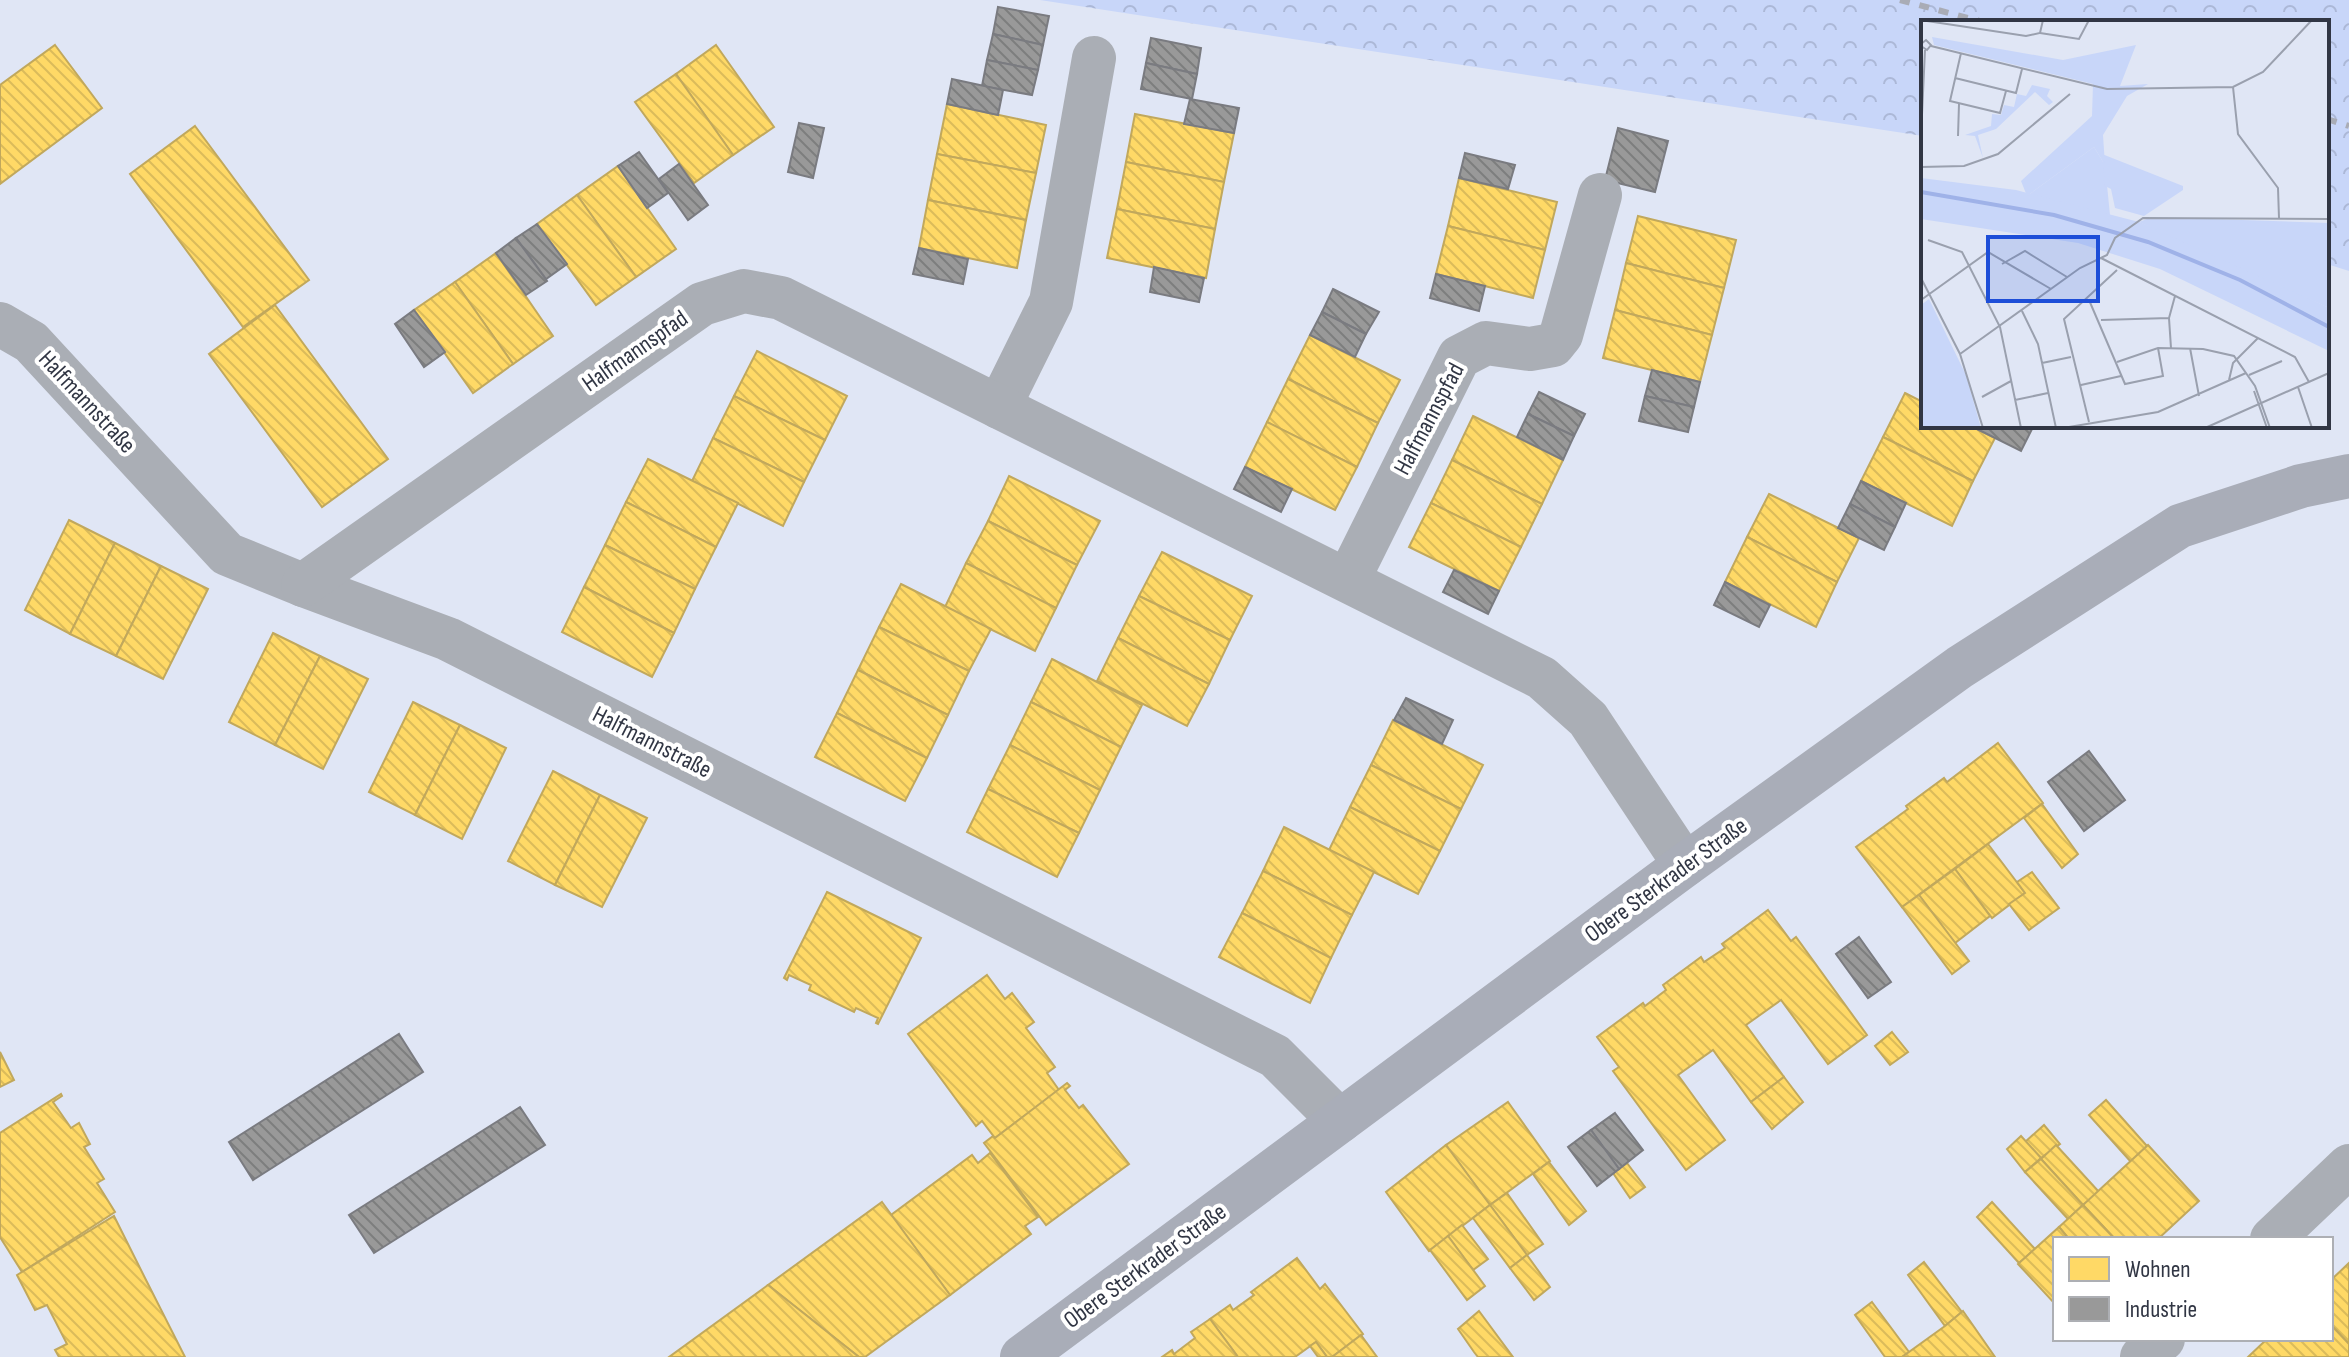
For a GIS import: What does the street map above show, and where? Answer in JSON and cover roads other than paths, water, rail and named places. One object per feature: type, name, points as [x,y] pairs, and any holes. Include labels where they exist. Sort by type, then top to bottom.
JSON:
[{"type":"street","points":[[999,407],[1051,302],[1094,58]]},
{"type":"street","name":"Halfmannspfad","points":[[1348,580],[1459,357],[1486,343],[1530,349],[1553,345],[1561,335],[1600,195]]},
{"type":"street","name":"Halfmannspfad","points":[[303,585],[702,304],[744,291],[781,298],[1542,678],[1588,719],[1685,865]]},
{"type":"street","name":"Halfmannstraße","points":[[0,324],[31,342],[227,554],[448,639],[1275,1056],[1340,1121]]},
{"type":"street","name":"Obere Sterkrader Straße","points":[[1022,1357],[1685,865],[1960,667],[2180,526],[2301,486],[2349,476]]},
{"type":"street","points":[[2274,1237],[2349,1166]]},
{"type":"railway","points":[[1900,0],[1975,20]]},
{"type":"railway","points":[[2329,120],[2349,126]]}]
